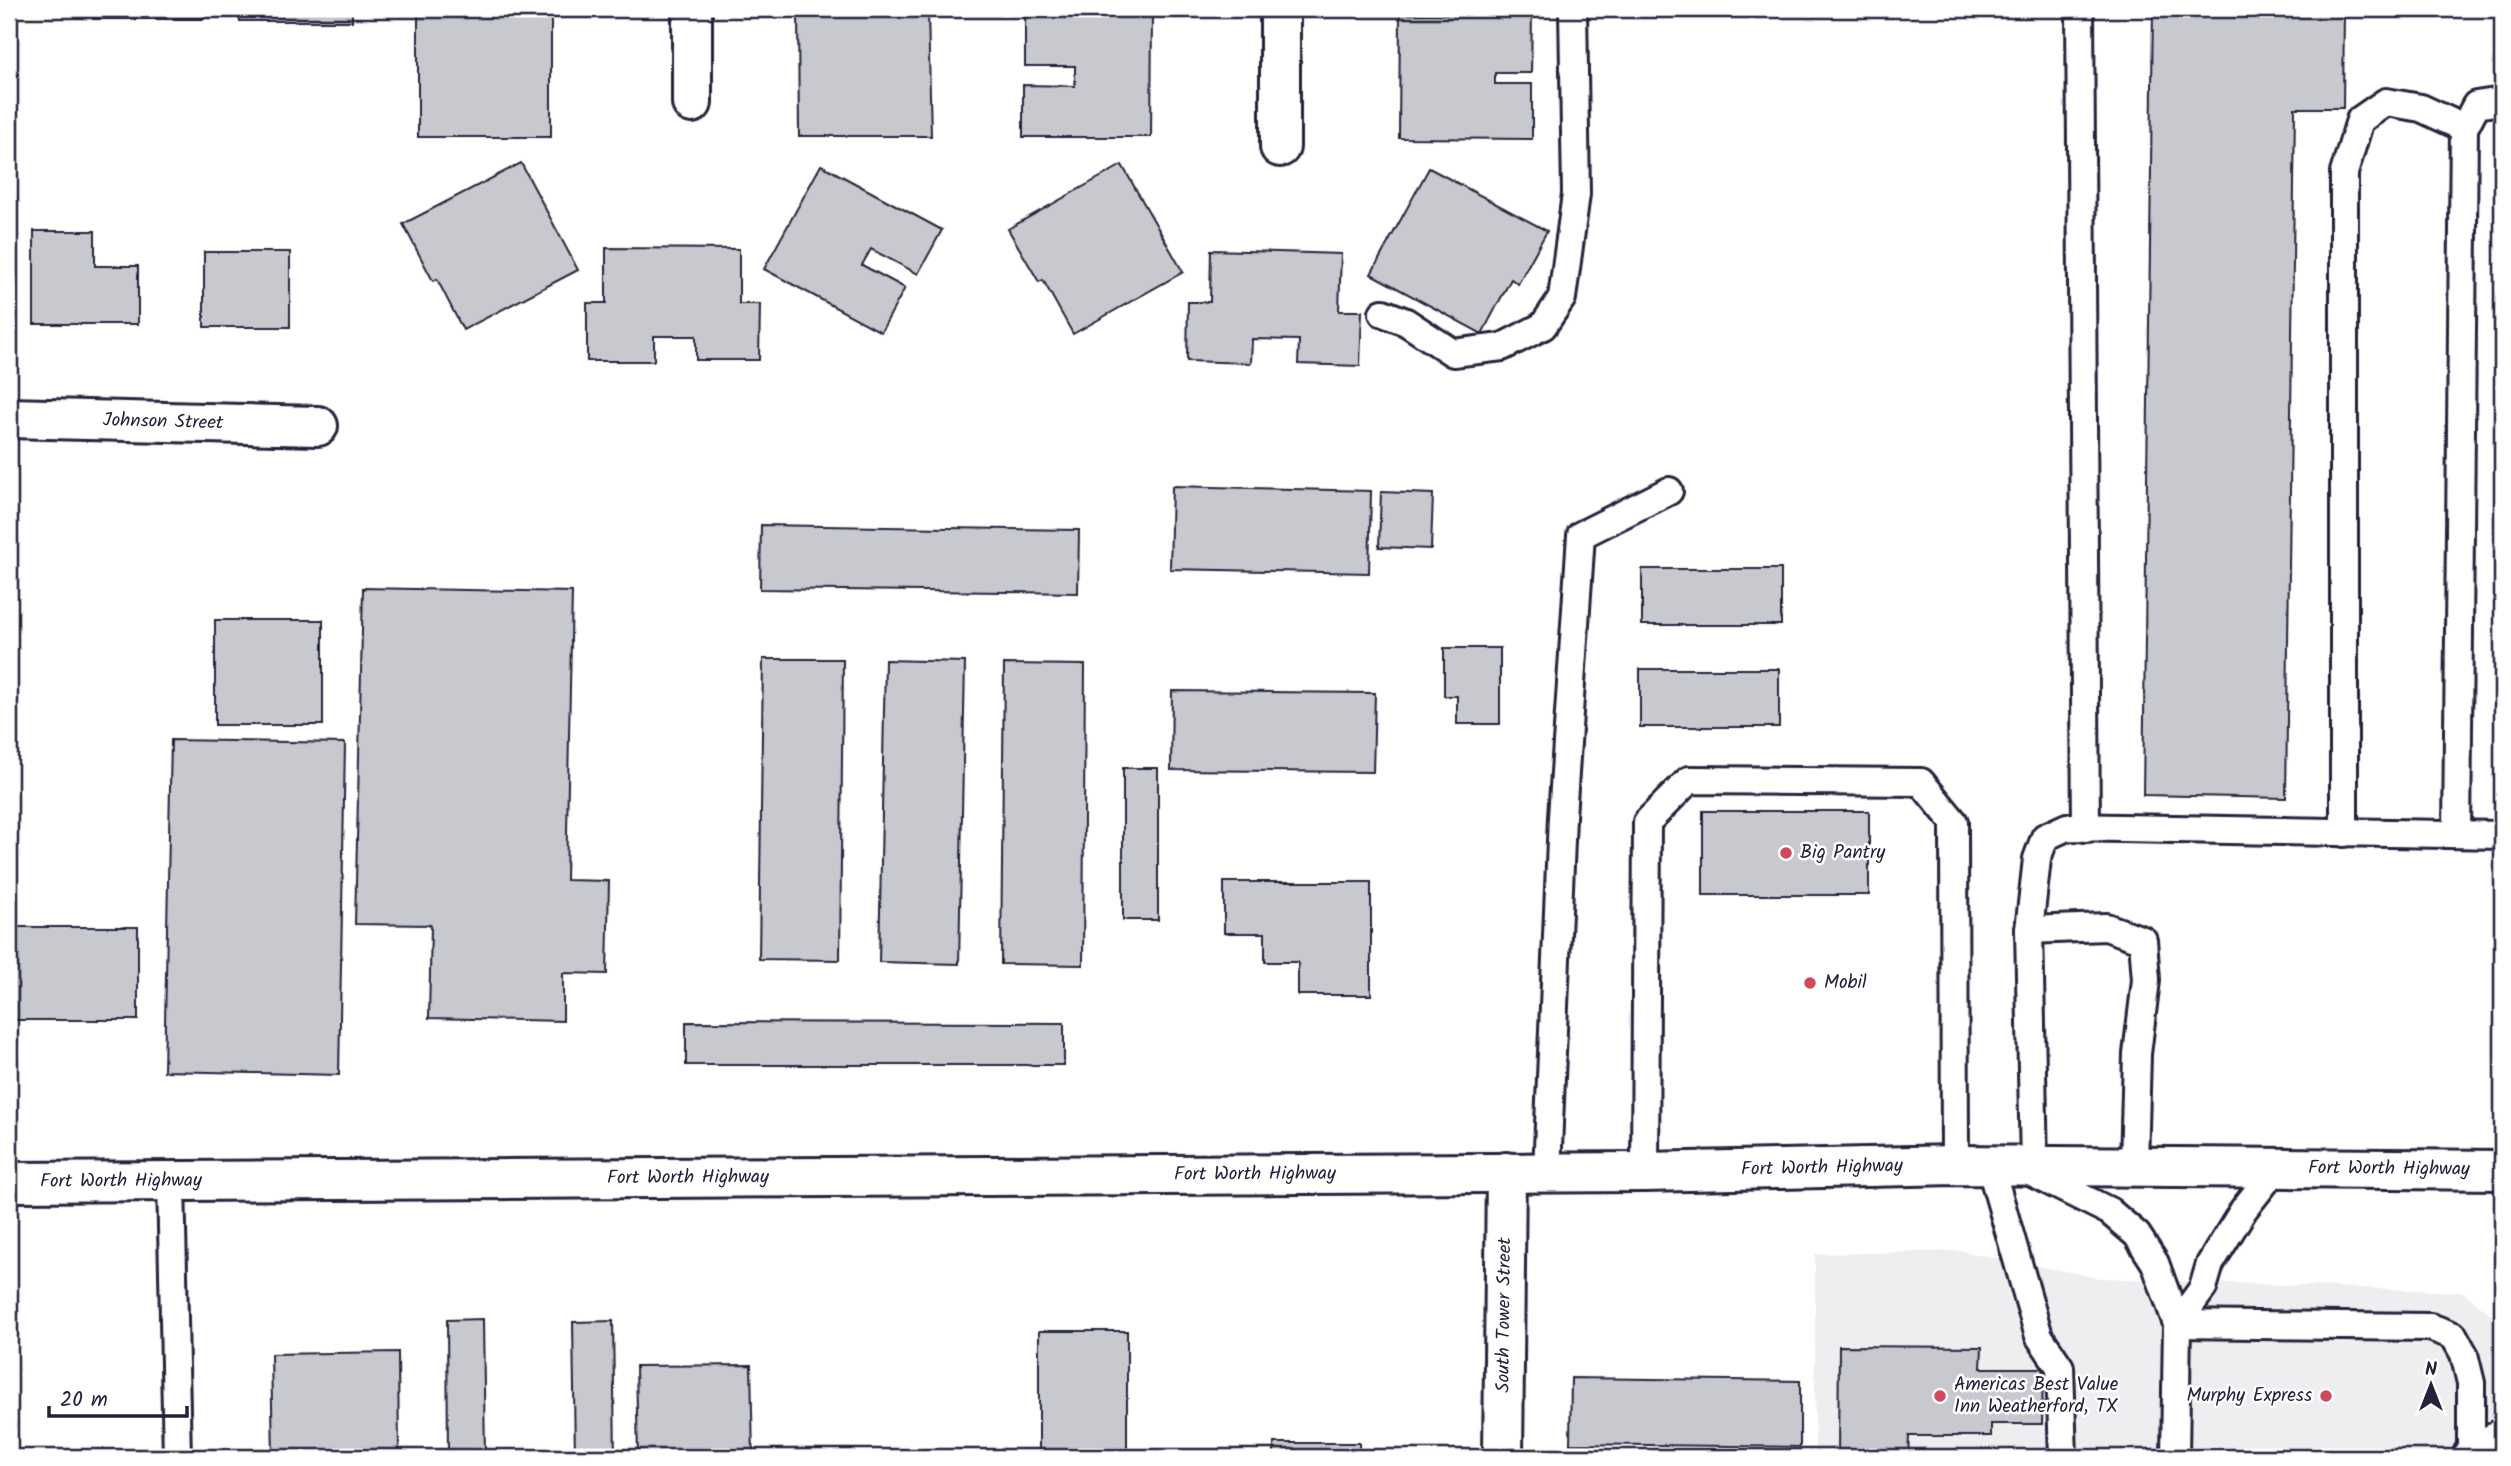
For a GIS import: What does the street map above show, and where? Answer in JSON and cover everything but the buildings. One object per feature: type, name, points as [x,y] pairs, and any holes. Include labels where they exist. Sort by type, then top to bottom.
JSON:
[{"type":"main road","points":[[692,9],[692,103]]},
{"type":"main road","points":[[1280,9],[1280,147]]},
{"type":"main road","name":"Johnson Street","points":[[9,418],[318,426]]},
{"type":"main road","name":"Fort Worth Highway","points":[[9,1182],[1646,1172],[1998,1165],[2502,1170]]},
{"type":"main road","name":"South Tower Street","points":[[1503,1457],[1506,1172]]},
{"type":"lane","points":[[1383,313],[1406,322],[1453,353],[1502,347],[1543,326],[1562,298],[1576,194],[1573,9]]},
{"type":"lane","points":[[2080,9],[2086,828]]},
{"type":"lane","points":[[2457,834],[2465,128],[2476,105],[2502,101]]},
{"type":"lane","points":[[2344,833],[2344,173],[2360,120],[2386,102],[2421,108],[2465,128]]},
{"type":"lane","points":[[1548,1172],[1562,817],[1581,535],[1669,491]]},
{"type":"lane","points":[[1646,1172],[1647,822],[1689,780],[1922,782],[1954,822],[1998,1165],[2039,1336],[2060,1367],[2063,1457]]},
{"type":"lane","points":[[1998,1165],[2037,859],[2045,837],[2067,827],[2502,835]]},
{"type":"lane","points":[[2029,930],[2106,927],[2143,940],[2146,980],[2137,1054],[2134,1165]]},
{"type":"lane","points":[[1998,1165],[2109,1211],[2137,1235],[2155,1263],[2178,1324],[2175,1457]]},
{"type":"lane","points":[[2178,1324],[2203,1288],[2210,1264],[2244,1209],[2277,1167]]},
{"type":"lane","points":[[171,1181],[177,1457]]},
{"type":"lane","points":[[2178,1324],[2430,1327],[2454,1336],[2464,1354],[2483,1452]]},
{"type":"shaded area","points":[[1961,1251],[2100,1278],[2463,1292],[2502,1323],[2502,1457],[1815,1457],[1815,1254]]},
{"type":"place","name":"Big Pantry","points":[[1786,853]]},
{"type":"place","name":"Mobil","points":[[1810,983]]},
{"type":"place","name":"Americas Best Value Inn Weatherford, TX","points":[[1940,1396]]},
{"type":"place","name":"Murphy Express","points":[[2326,1396]]}]
